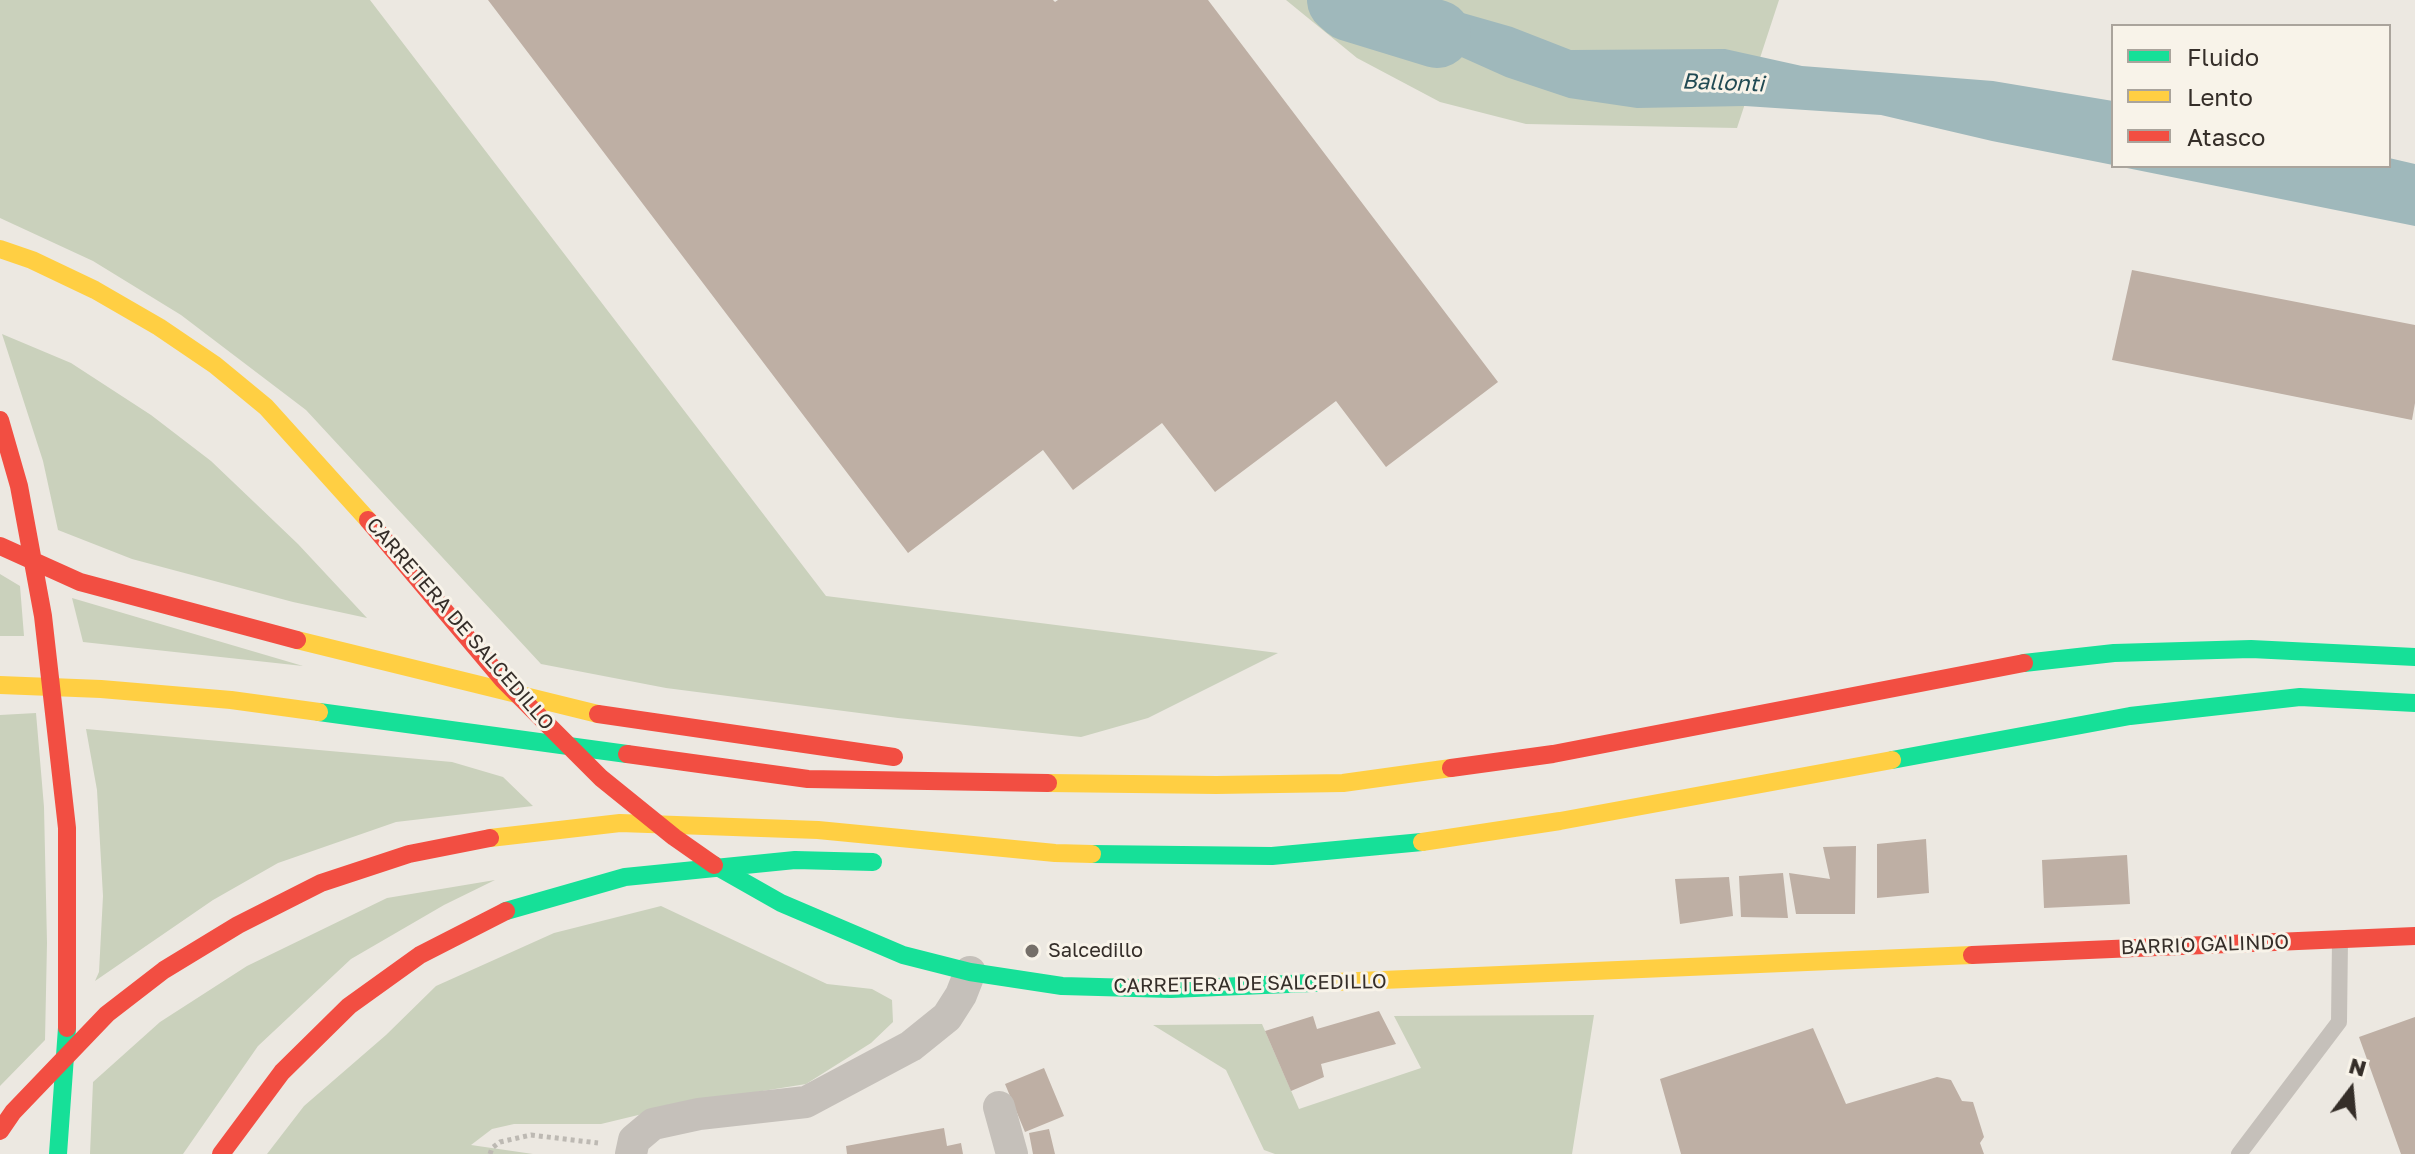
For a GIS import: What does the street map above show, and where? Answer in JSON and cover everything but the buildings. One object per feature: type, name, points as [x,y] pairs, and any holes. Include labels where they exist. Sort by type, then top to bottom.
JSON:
[{"type":"main road","name":"CARRETERA DE SALCEDILLO","points":[[0,249],[32,260],[95,290],[159,327],[215,365],[266,407],[356,505],[503,680],[601,778],[674,837],[716,866],[781,903],[903,955],[970,972],[1062,986],[1171,989],[1995,953]]},
{"type":"main road","points":[[0,420],[19,486],[43,616],[67,828],[69,1003],[58,1154]]},
{"type":"main road","points":[[0,546],[80,582],[271,634],[608,717],[908,759]]},
{"type":"main road","points":[[0,685],[101,689],[231,700],[808,779],[1216,785],[1343,783],[1553,754],[1987,668],[2114,653],[2251,649],[2415,657]]},
{"type":"main road","points":[[0,1131],[13,1112],[107,1014],[164,970],[238,925],[321,883],[409,854],[498,836],[620,823],[818,830],[1055,853],[1272,856],[1422,842],[1560,821],[2130,716],[2300,697],[2415,703]]},
{"type":"main road","points":[[938,762],[1115,783]]},
{"type":"main road","points":[[957,862],[1055,853]]},
{"type":"main road","points":[[221,1154],[282,1072],[349,1006],[420,955],[498,913],[625,877],[795,860],[884,862]]},
{"type":"main road","name":"BARRIO GALINDO","points":[[1995,953],[2415,936]]},
{"type":"street","points":[[631,1152],[634,1140],[642,1131],[673,1118],[806,1102],[911,1046],[947,1017],[961,995],[970,972]]},
{"type":"street","points":[[999,1107],[1012,1154]]},
{"type":"lane","points":[[2239,1154],[2339,1022],[2340,939]]},
{"type":"path","points":[[490,1154],[500,1142],[531,1135],[631,1152]]},
{"type":"green space","points":[[0,0],[370,0],[826,596],[1278,653],[1148,718],[1081,737],[898,718],[666,688],[541,664],[306,410],[181,315],[93,261],[0,218]]},
{"type":"green space","points":[[1286,0],[1779,0],[1737,128],[1526,124],[1440,102],[1357,58]]},
{"type":"green space","points":[[2,334],[71,363],[151,415],[211,461],[298,544],[367,618],[293,602],[132,559],[58,530],[43,461]]},
{"type":"green space","points":[[0,574],[20,586],[24,636],[0,636]]},
{"type":"green space","points":[[72,598],[303,666],[83,642]]},
{"type":"green space","points":[[36,713],[44,807],[47,943],[45,1040],[0,1086],[0,715]]},
{"type":"green space","points":[[86,729],[452,762],[503,777],[533,806],[396,822],[278,863],[213,900],[95,981],[99,972],[103,896],[97,790]]},
{"type":"green space","points":[[495,880],[444,905],[351,959],[258,1046],[183,1154],[90,1154],[93,1082],[160,1022],[247,966],[387,898]]},
{"type":"green space","points":[[661,906],[827,984],[872,989],[892,1000],[893,1022],[871,1043],[806,1084],[688,1103],[601,1124],[514,1124],[492,1129],[471,1145],[533,1154],[267,1154],[304,1106],[386,1035],[436,986],[554,933]]},
{"type":"green space","points":[[1594,1015],[1572,1154],[1275,1154],[1264,1150],[1226,1070],[1153,1025],[1262,1024],[1299,1109],[1421,1068],[1394,1016]]},
{"type":"water","points":[[1341,0],[1384,0],[1449,9],[1512,27],[1571,50],[1725,49],[1802,66],[1993,81],[2111,101],[2111,165],[1881,115],[1745,106],[1637,108],[1569,98],[1506,77],[1439,47],[1404,36]]},
{"type":"water","points":[[2391,158],[2415,164],[2415,226],[2127,168],[2391,168]]},
{"type":"waterway","name":"Ballonti","points":[[1341,0],[1349,7],[1437,34]]},
{"type":"traffic: fast","points":[[2024,663],[2114,653],[2251,649],[2415,657]]},
{"type":"traffic: fast","points":[[1892,760],[2130,716],[2300,697],[2415,703]]},
{"type":"traffic: fast","points":[[319,712],[627,754]]},
{"type":"traffic: fast","points":[[1092,854],[1272,856],[1422,842]]},
{"type":"traffic: fast","points":[[506,911],[625,877],[795,860],[873,862]]},
{"type":"traffic: fast","points":[[714,865],[781,903],[903,955],[970,972],[1062,986],[1171,989],[1335,982]]},
{"type":"traffic: fast","points":[[58,1154],[67,1028]]},
{"type":"traffic: slow","points":[[0,249],[32,260],[95,290],[159,327],[215,365],[266,407],[368,520]]},
{"type":"traffic: slow","points":[[297,640],[598,714]]},
{"type":"traffic: slow","points":[[0,685],[101,689],[231,700],[319,712]]},
{"type":"traffic: slow","points":[[1422,842],[1560,821],[1892,760]]},
{"type":"traffic: slow","points":[[1048,783],[1343,783],[1451,768]]},
{"type":"traffic: slow","points":[[490,838],[620,823],[818,830],[1092,854]]},
{"type":"traffic: slow","points":[[1335,982],[1972,955]]},
{"type":"traffic: jam","points":[[0,420],[19,486],[43,616],[67,828],[67,1028]]},
{"type":"traffic: jam","points":[[368,520],[503,680],[601,778],[714,865]]},
{"type":"traffic: jam","points":[[0,546],[80,582],[297,640]]},
{"type":"traffic: jam","points":[[1451,768],[1553,754],[2024,663]]},
{"type":"traffic: jam","points":[[598,714],[894,757]]},
{"type":"traffic: jam","points":[[627,754],[808,779],[1048,783]]},
{"type":"traffic: jam","points":[[0,1131],[13,1112],[107,1014],[164,970],[238,925],[321,883],[409,854],[490,838]]},
{"type":"traffic: jam","points":[[221,1154],[282,1072],[349,1006],[420,955],[506,911]]},
{"type":"traffic: jam","points":[[1972,955],[2415,936]]},
{"type":"place","name":"Salcedillo","points":[[1032,951]]}]
